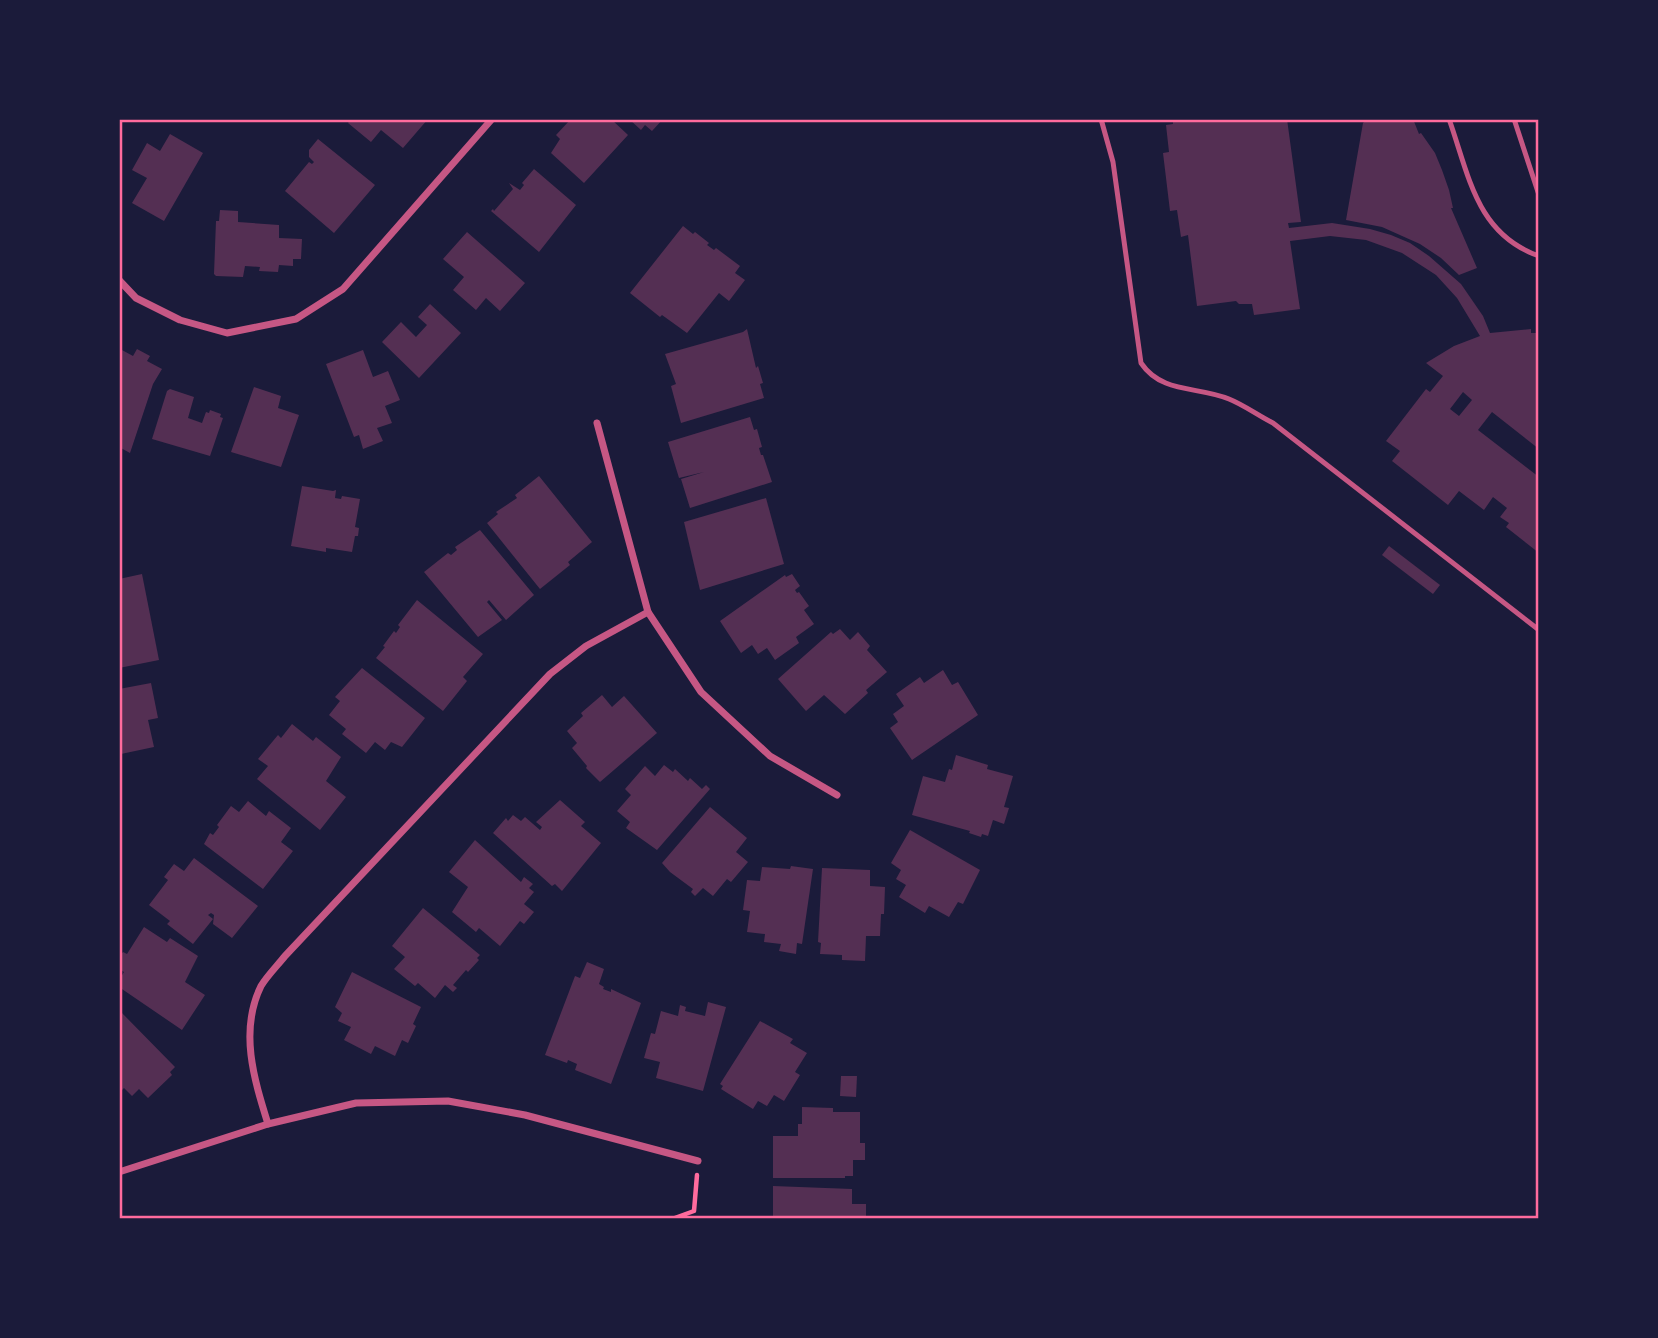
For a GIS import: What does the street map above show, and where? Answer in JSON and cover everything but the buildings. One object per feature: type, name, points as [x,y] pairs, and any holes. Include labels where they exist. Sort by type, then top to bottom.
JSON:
[{"type":"street","points":[[119,280],[136,298],[180,320],[227,333],[296,319],[343,289],[492,119]]},
{"type":"street","points":[[597,423],[648,612],[701,692],[770,756],[837,795]]},
{"type":"street","points":[[268,1124],[253,1075],[249,1027],[261,986],[285,956],[551,674],[586,646],[648,612]]},
{"type":"street","points":[[119,1172],[268,1124],[356,1103],[448,1101],[525,1115],[698,1161]]},
{"type":"lane","points":[[1101,119],[1113,162],[1141,363],[1149,374],[1161,382],[1229,399],[1273,424],[1539,630]]},
{"type":"lane","points":[[1450,119],[1481,210],[1501,235],[1527,252],[1539,256]]},
{"type":"lane","points":[[1514,119],[1539,195]]},
{"type":"path","points":[[672,1219],[694,1211],[698,1161]]}]
